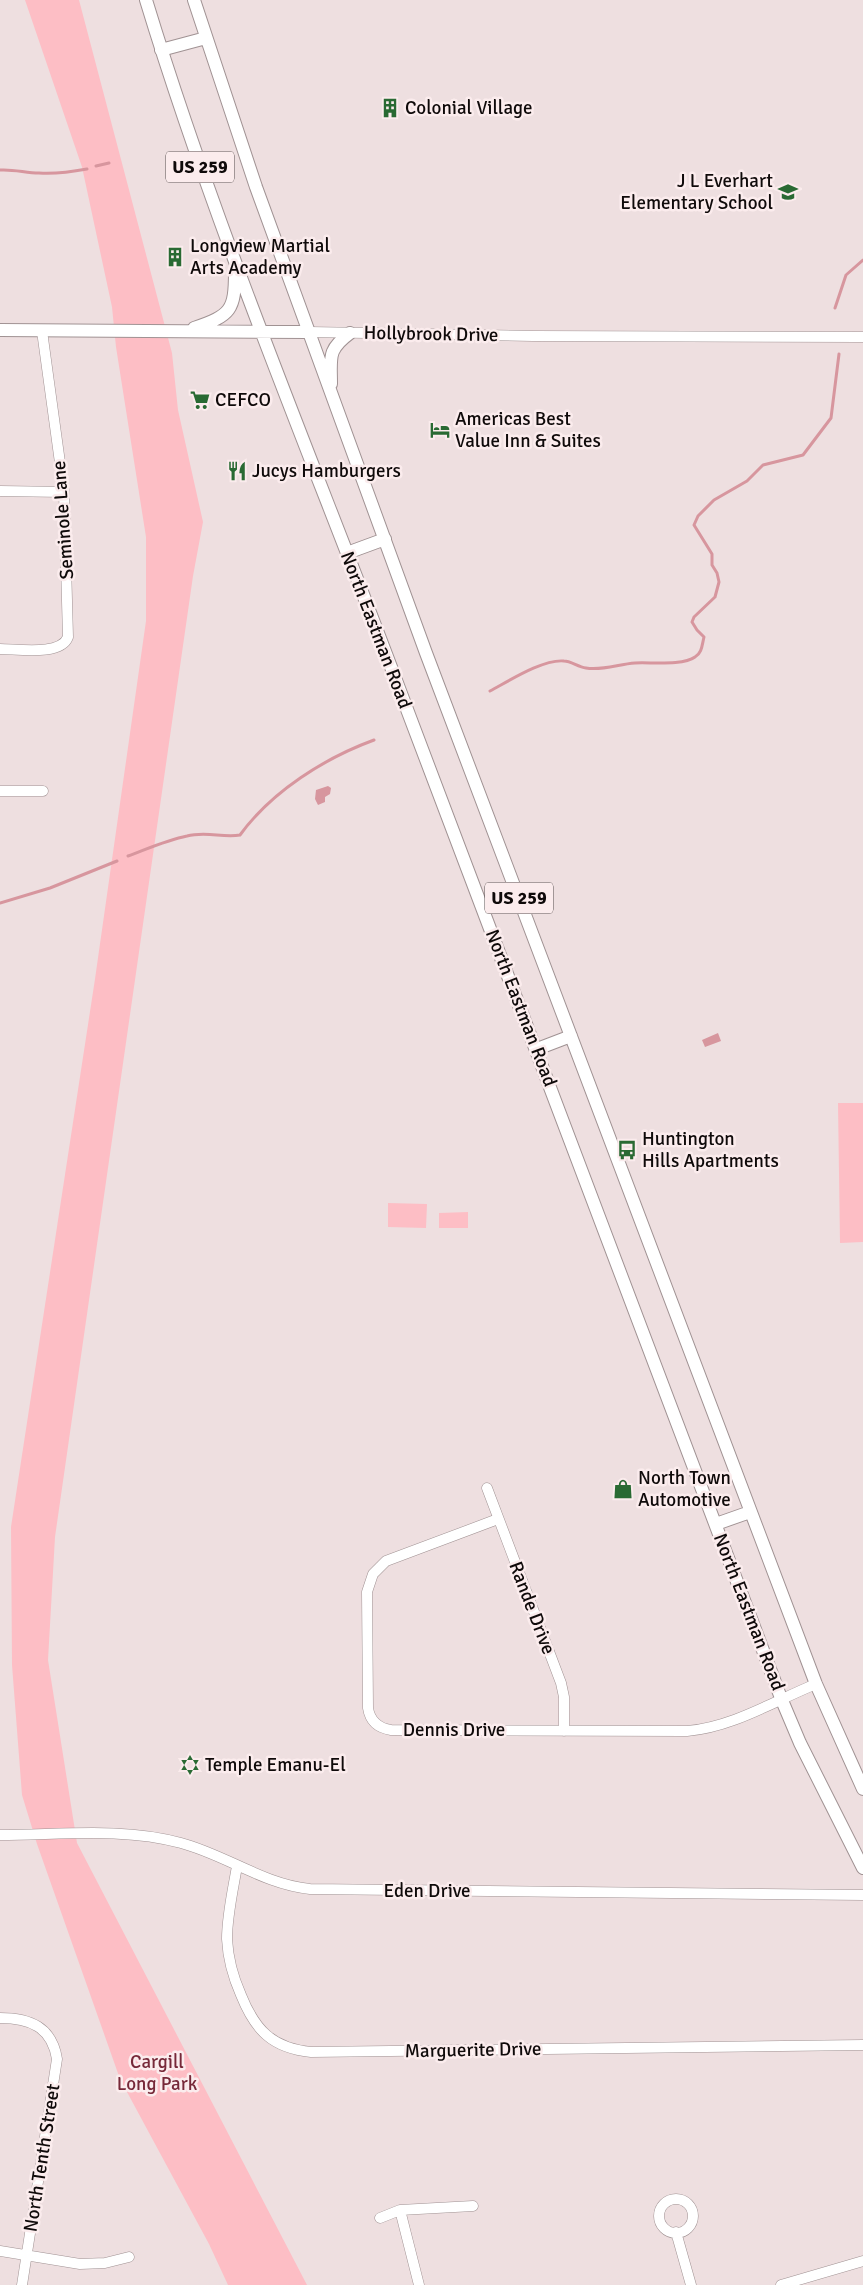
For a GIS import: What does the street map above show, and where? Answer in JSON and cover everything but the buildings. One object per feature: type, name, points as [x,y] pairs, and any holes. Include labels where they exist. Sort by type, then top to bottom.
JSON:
[{"type":"main road","name":"North Eastman Road","points":[[146,0],[161,50],[260,331],[537,1049],[781,1698],[809,1761],[863,1868]]},
{"type":"main road","name":"North Eastman Road","points":[[194,0],[256,187],[384,539],[750,1512],[816,1684],[859,1772],[863,1789]]},
{"type":"main road","points":[[161,50],[206,38]]},
{"type":"main road","points":[[184,332],[221,317],[230,307],[235,294],[235,264]]},
{"type":"main road","name":"Hollybrook Drive","points":[[0,330],[309,332]]},
{"type":"main road","points":[[331,392],[332,353],[337,343],[350,333]]},
{"type":"main road","points":[[347,553],[384,539]]},
{"type":"main road","points":[[537,1049],[571,1036]]},
{"type":"main road","points":[[716,1524],[750,1512]]},
{"type":"street","name":"Seminole Lane","points":[[0,649],[53,649],[61,647],[67,641],[64,492],[42,330]]},
{"type":"street","name":"Hollybrook Drive","points":[[309,332],[533,336],[863,337]]},
{"type":"street","points":[[0,491],[64,492]]},
{"type":"street","points":[[0,791],[43,791]]},
{"type":"street","name":"Rande Drive","points":[[487,1488],[562,1688],[564,1731]]},
{"type":"street","name":"Dennis Drive","points":[[498,1519],[390,1560],[375,1570],[367,1592],[368,1712],[378,1726],[391,1730],[694,1731],[731,1721],[816,1684]]},
{"type":"street","name":"Eden Drive","points":[[0,1835],[144,1835],[183,1844],[280,1883],[321,1889],[863,1895]]},
{"type":"street","name":"Marguerite Drive","points":[[237,1866],[228,1930],[228,1950],[234,1979],[255,2024],[267,2036],[292,2048],[312,2052],[863,2045]]},
{"type":"street","name":"North Tenth Street","points":[[0,2018],[28,2022],[39,2026],[46,2032],[54,2046],[57,2066],[22,2285]]},
{"type":"street","points":[[380,2218],[400,2210],[473,2206]]},
{"type":"street","points":[[400,2210],[420,2285]]},
{"type":"street","points":[[676,2232],[691,2285]]},
{"type":"street","points":[[0,2252],[89,2264],[129,2257]]},
{"type":"street","points":[[781,2285],[863,2262]]},
{"type":"green space","name":"Cargill Long Park","points":[[25,0],[79,0],[172,353],[178,410],[203,522],[193,576],[55,1537],[48,1660],[77,1843],[307,2285],[228,2285],[209,2244],[120,2079],[37,1844],[22,1795],[12,1665],[11,1527],[95,979],[146,621],[146,537],[116,347],[112,307],[82,167]]},
{"type":"green space","points":[[838,1103],[863,1103],[863,1242],[840,1243]]},
{"type":"green space","points":[[388,1203],[427,1204],[426,1228],[388,1227]]},
{"type":"green space","points":[[468,1212],[468,1228],[439,1228],[439,1213]]},
{"type":"shaded area","points":[[328,786],[331,788],[330,794],[325,797],[325,802],[318,805],[315,799],[316,790]]},
{"type":"shaded area","points":[[718,1033],[721,1041],[705,1047],[702,1040]]},
{"type":"waterway","points":[[96,166],[109,163]]},
{"type":"waterway","points":[[0,170],[51,173],[87,169]]},
{"type":"waterway","points":[[835,308],[846,275],[863,260]]},
{"type":"waterway","points":[[490,691],[536,667],[556,661],[567,661],[583,667],[598,669],[635,663],[683,662],[697,655],[704,637],[692,622],[694,617],[715,597],[719,582],[717,573],[712,565],[712,554],[694,525],[698,516],[714,500],[747,481],[763,465],[803,455],[831,418],[839,354]]},
{"type":"waterway","points":[[128,856],[165,842],[194,835],[240,835],[253,819],[284,790],[319,766],[355,747],[374,740]]},
{"type":"waterway","points":[[0,903],[50,888],[117,861]]},
{"type":"place","name":"Colonial Village","points":[[390,108]]},
{"type":"place","name":"J L Everhart Elementary School","points":[[788,192]]},
{"type":"place","name":"Longview Martial Arts Academy","points":[[175,257]]},
{"type":"place","name":"CEFCO","points":[[200,400]]},
{"type":"place","name":"Americas Best Value Inn & Suites","points":[[440,430]]},
{"type":"place","name":"Jucys Hamburgers","points":[[237,471]]},
{"type":"place","name":"Huntington Hills Apartments","points":[[627,1150]]},
{"type":"place","name":"North Town Automotive","points":[[623,1489]]},
{"type":"place","name":"Temple Emanu-El","points":[[190,1765]]}]
